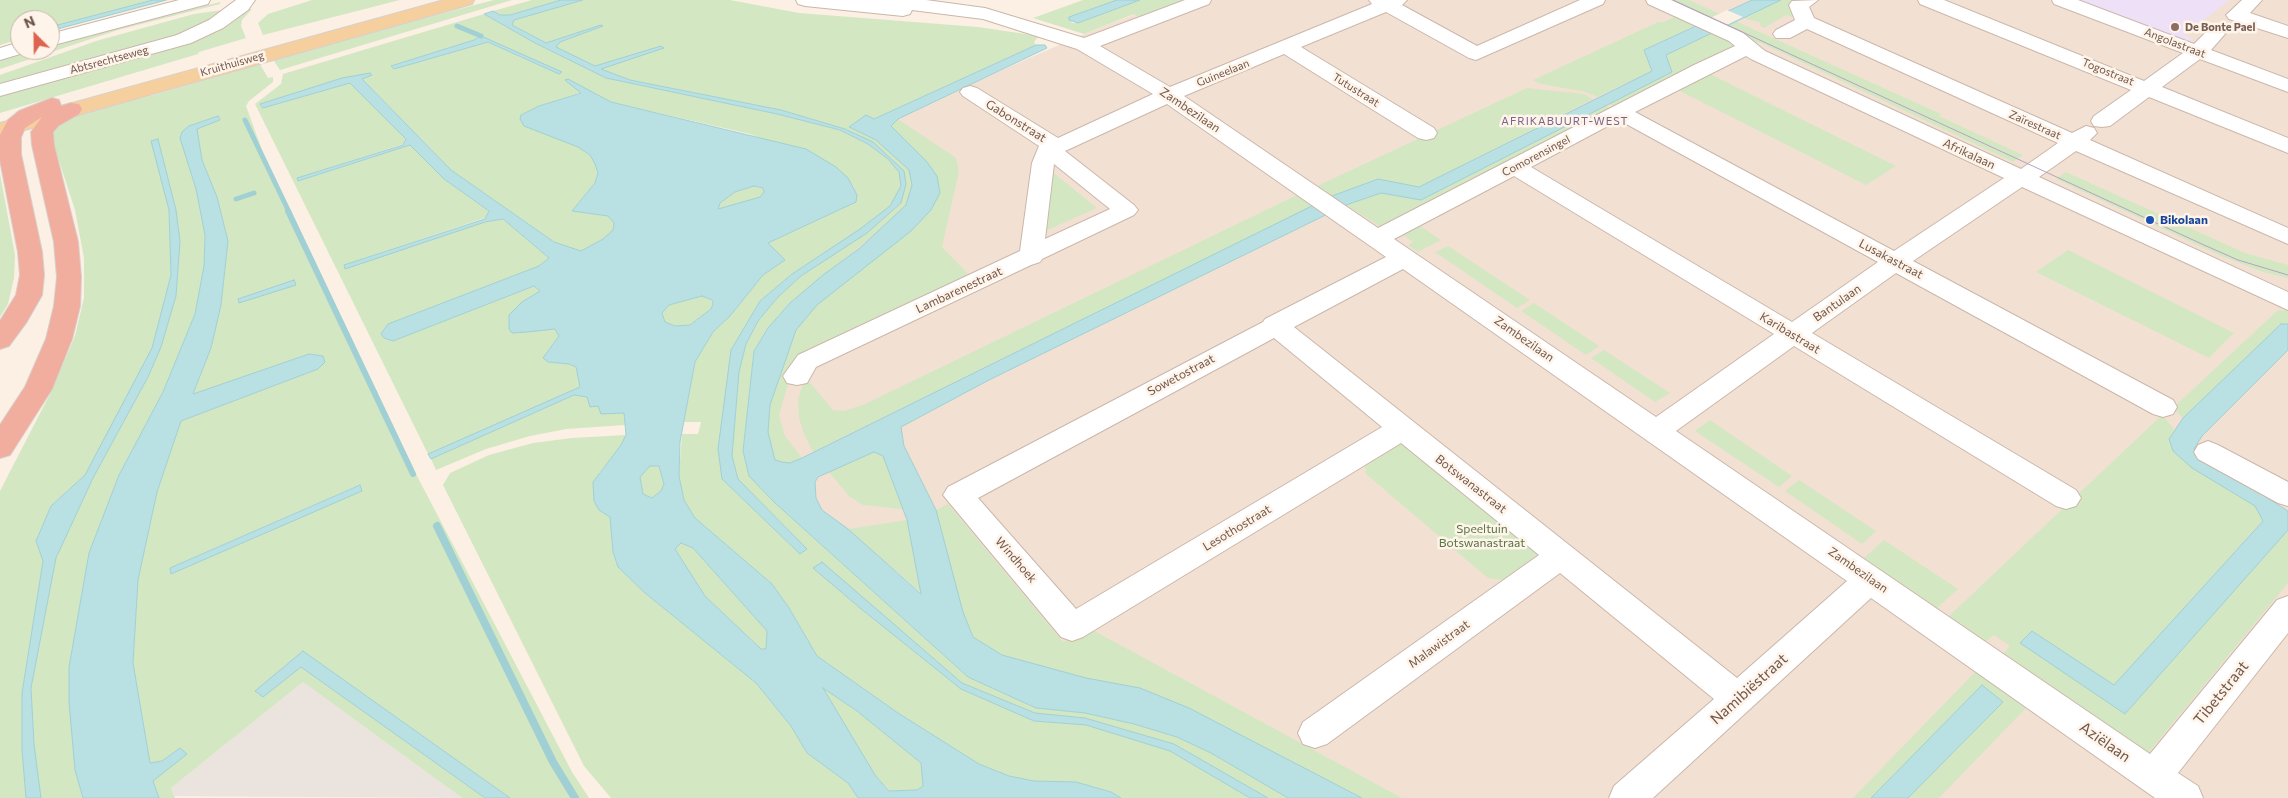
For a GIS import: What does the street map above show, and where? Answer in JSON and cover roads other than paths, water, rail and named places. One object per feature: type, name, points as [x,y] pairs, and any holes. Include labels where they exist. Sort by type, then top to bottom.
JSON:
[{"type":"highway","points":[[0,448],[38,389],[53,355],[67,306],[69,277],[66,242],[43,145],[42,132],[62,107]]},
{"type":"highway","points":[[0,340],[17,317],[29,295],[32,275],[30,252],[10,154],[10,137],[5,124]]},
{"type":"main road","name":"Kruithuisweg","points":[[5,124],[241,56],[420,0]]},
{"type":"main road","name":"Kruithuisweg","points":[[281,44],[464,0]]},
{"type":"street","points":[[60,37],[201,0]]},
{"type":"street","name":"Abtsrechtseweg","points":[[216,24],[234,0]]},
{"type":"street","name":"Abtsrechtseweg","points":[[0,90],[184,39],[216,24],[241,6],[246,0]]},
{"type":"street","points":[[805,0],[949,6]]},
{"type":"street","points":[[885,0],[949,6]]},
{"type":"street","points":[[1084,45],[1202,0]]},
{"type":"street","points":[[1388,2],[1476,54],[1596,0]]},
{"type":"street","name":"Afrikalaan","points":[[1655,0],[1736,37],[1749,49],[2019,178],[2288,302]]},
{"type":"street","points":[[1783,34],[1806,22],[1799,5],[1809,0]]},
{"type":"street","name":"Togostraat","points":[[1927,0],[2288,146]]},
{"type":"street","name":"Angolastraat","points":[[2061,0],[2288,86]]},
{"type":"street","points":[[2253,0],[2236,15],[2288,32]]},
{"type":"street","name":"Guineelaan","points":[[1050,150],[1169,95],[1286,47],[1388,2]]},
{"type":"street","name":"Zambezilaan","points":[[949,6],[1035,28],[1084,45],[1169,95],[2025,686]]},
{"type":"street","name":"Zaïrestraat","points":[[1806,22],[2088,131],[2288,237]]},
{"type":"street","points":[[2019,178],[2037,169],[2197,52],[2215,34]]},
{"type":"street","name":"Tutustraat","points":[[1286,47],[1426,133]]},
{"type":"street","name":"Comorensingel","points":[[1377,238],[1735,52],[1749,49]]},
{"type":"street","name":"Gabonstraat","points":[[970,92],[1050,143],[1050,150],[1126,210]]},
{"type":"street","name":"Lusakastraat","points":[[1620,112],[2163,407]]},
{"type":"street","points":[[1031,257],[1043,163],[1050,150]]},
{"type":"street","name":"Karibastraat","points":[[1515,167],[2066,498]]},
{"type":"street","name":"Bantulaan","points":[[1656,431],[1896,261],[2019,178]]},
{"type":"street","name":"Lambarenestraat","points":[[797,376],[807,361],[1031,257],[1126,210]]},
{"type":"street","name":"Sowetostraat","points":[[958,495],[1274,325],[1406,257]]},
{"type":"street","name":"Botswanastraat","points":[[1274,325],[1739,699]]},
{"type":"street","name":"Lesothostraat","points":[[1072,626],[1402,429]]},
{"type":"street","points":[[2208,452],[2288,495]]},
{"type":"street","name":"Windhoek","points":[[958,495],[1072,626]]},
{"type":"street","name":"Malawistraat","points":[[1316,733],[1562,555]]},
{"type":"street","name":"Namibiëstraat","points":[[1627,798],[1871,579]]},
{"type":"street","name":"Tibetstraat","points":[[2154,776],[2288,609]]},
{"type":"street","name":"Aziëlaan","points":[[2025,686],[2185,798]]},
{"type":"water","points":[[153,0],[166,0],[60,28],[60,24]]},
{"type":"water","points":[[561,0],[583,0],[514,20],[512,25],[546,43],[601,25],[603,26],[560,42],[556,47],[595,66],[661,46],[664,48],[601,69],[630,80],[781,110],[845,129],[873,142],[904,171],[906,184],[901,203],[867,233],[801,276],[778,297],[758,321],[746,344],[739,372],[732,456],[738,479],[807,549],[800,554],[722,479],[718,449],[731,350],[760,301],[792,274],[860,229],[890,206],[901,186],[899,172],[888,159],[868,144],[840,130],[777,114],[606,78],[535,43],[484,14],[493,11],[500,15],[510,15]]},
{"type":"water","points":[[1117,0],[1140,0],[1078,23],[1069,20],[1069,17]]},
{"type":"water","points":[[1752,0],[1781,0],[1666,55],[1672,72],[1421,200],[1381,193],[1346,205],[989,380],[901,427],[904,446],[936,510],[963,612],[973,637],[1002,655],[1086,678],[1140,688],[1189,708],[1362,798],[1288,798],[1211,753],[1177,737],[1134,724],[1085,713],[1036,708],[968,677],[774,502],[749,476],[743,451],[754,351],[768,328],[790,303],[823,275],[860,248],[906,205],[912,185],[909,170],[876,140],[849,127],[866,115],[874,119],[1036,45],[1045,45],[1047,48],[898,119],[891,126],[927,162],[937,176],[940,193],[931,210],[911,231],[817,305],[796,330],[770,405],[768,432],[775,460],[782,462],[790,463],[802,458],[1332,196],[1378,179],[1419,187],[1652,71],[1644,50]],"holes":[[[874,452],[883,456],[907,520],[921,594],[848,529],[822,510],[816,498],[815,482],[818,477]]]},
{"type":"water","points":[[481,36],[562,72],[559,74],[488,42],[394,69],[391,66],[474,40]]},
{"type":"water","points":[[370,73],[372,75],[362,79],[451,170],[554,242],[581,251],[603,239],[613,230],[614,223],[608,216],[572,211],[595,183],[598,173],[595,164],[590,155],[578,147],[524,126],[520,119],[521,115],[539,106],[581,93],[565,80],[568,79],[611,102],[806,149],[836,167],[848,178],[857,195],[856,202],[768,243],[785,260],[763,275],[730,316],[713,332],[695,362],[680,442],[679,476],[684,500],[695,518],[772,584],[789,608],[817,656],[898,713],[979,764],[1009,776],[1034,781],[1076,782],[1111,792],[1121,798],[858,798],[848,783],[807,753],[791,726],[756,683],[645,593],[618,567],[613,552],[610,517],[599,510],[594,501],[593,482],[621,445],[626,435],[624,413],[601,414],[598,406],[590,407],[587,397],[574,395],[431,459],[428,454],[580,387],[576,367],[569,364],[548,362],[543,358],[559,336],[555,329],[512,333],[509,329],[509,315],[522,302],[540,291],[534,286],[393,341],[384,338],[381,334],[388,324],[539,266],[549,258],[503,219],[485,222],[345,269],[344,265],[485,219],[489,211],[444,179],[410,145],[298,181],[297,178],[403,145],[406,139],[350,83],[263,108],[260,104],[342,78]],"holes":[[[754,186],[763,188],[764,192],[760,197],[718,209],[720,203],[735,192]],[[702,296],[712,300],[713,304],[711,309],[690,325],[675,326],[665,322],[662,313],[669,305]],[[650,466],[659,466],[664,484],[661,491],[652,498],[643,494],[640,477]],[[681,543],[693,548],[767,631],[766,649],[761,649],[705,596],[675,549]],[[823,688],[857,711],[921,763],[923,786],[917,790],[889,791],[875,775]]]},
{"type":"water","points":[[218,116],[220,120],[197,129],[202,160],[217,197],[228,241],[221,305],[211,348],[193,394],[309,354],[323,356],[325,362],[318,369],[181,421],[157,492],[138,580],[133,663],[150,763],[162,761],[180,748],[187,754],[153,781],[159,798],[83,798],[75,770],[69,702],[69,667],[89,553],[119,475],[163,392],[195,314],[204,266],[205,235],[196,189],[180,138],[182,132],[189,126]]},
{"type":"water","points":[[158,139],[176,210],[180,241],[176,296],[161,347],[148,377],[93,478],[56,558],[31,688],[34,744],[41,798],[26,798],[22,750],[22,693],[43,561],[36,541],[51,506],[85,475],[152,348],[171,275],[169,210],[151,141]]},
{"type":"water","points":[[294,280],[296,285],[239,303],[238,299]]},
{"type":"water","points":[[2281,324],[2288,324],[2288,350],[2202,436],[2194,449],[2206,459],[2288,511],[2288,530],[2125,714],[2020,643],[2032,631],[2114,685],[2263,521],[2255,506],[2192,468],[2173,451],[2169,439],[2183,418]]},
{"type":"water","points":[[360,485],[362,491],[171,574],[170,568]]},
{"type":"water","points":[[822,562],[962,683],[1035,713],[1085,718],[1174,744],[1268,798],[1250,798],[1170,751],[1086,725],[1034,721],[961,689],[813,568]]},
{"type":"water","points":[[303,651],[510,798],[485,798],[301,667],[263,697],[255,691]]},
{"type":"water","points":[[1982,685],[2003,702],[1908,798],[1871,798]]},
{"type":"waterway","points":[[457,26],[481,36]]},
{"type":"waterway","points":[[245,120],[289,212]]},
{"type":"waterway","points":[[236,199],[254,193]]},
{"type":"waterway","points":[[288,211],[413,474]]},
{"type":"waterway","points":[[437,526],[553,762],[575,798]]},
{"type":"tram line","points":[[1673,0],[2204,245],[2238,260],[2288,275]]},
{"type":"place","name":"De Bonte Pael","points":[[2175,27]]},
{"type":"place","name":"Bikolaan","points":[[2150,220]]},
{"type":"district","name":"AFRIKABUURT-WEST","points":[[1565,121]]},
{"type":"park label","name":"Speeltuin Botswanastraat","points":[[1482,536]]}]
